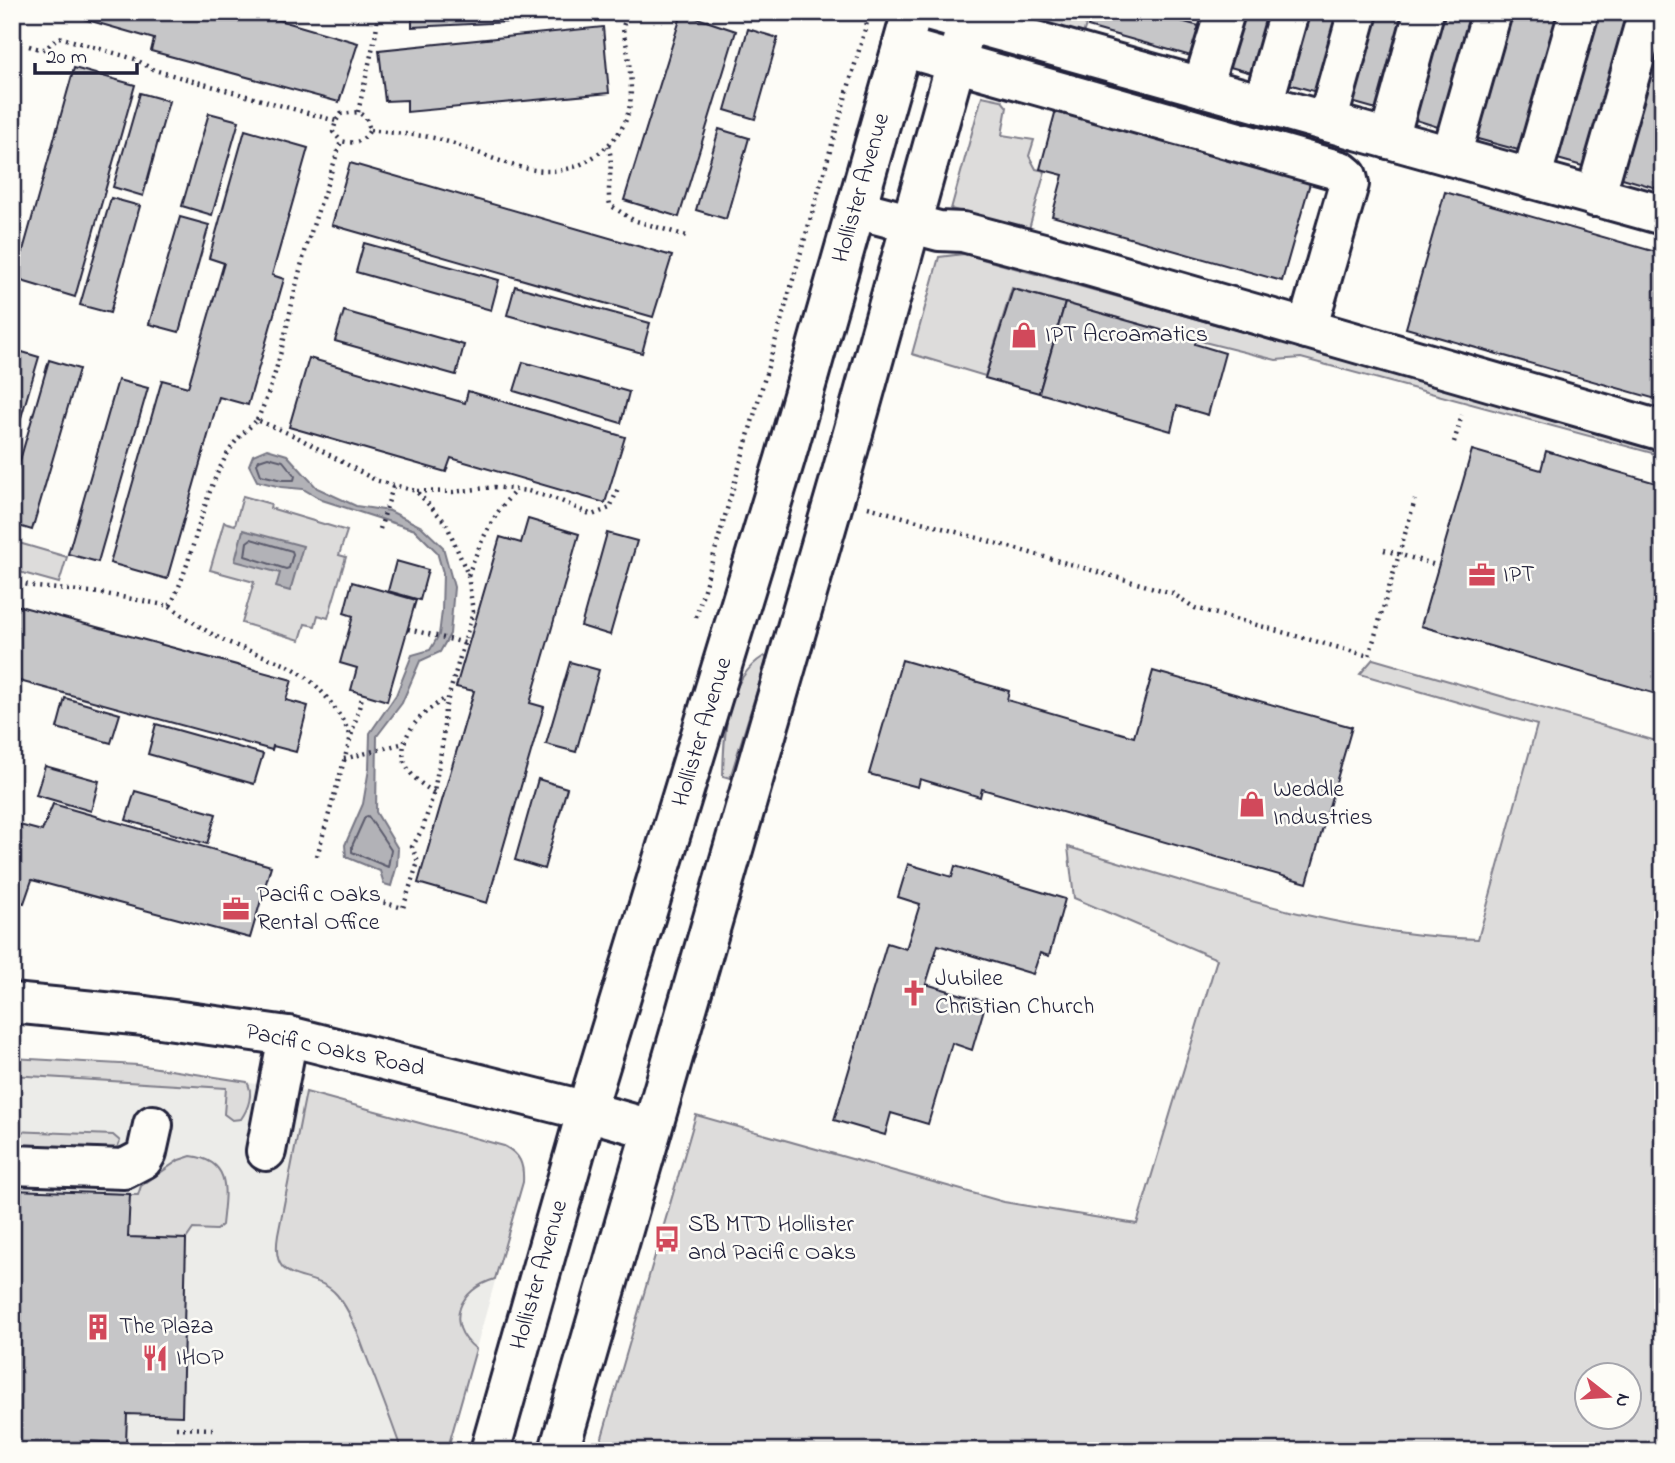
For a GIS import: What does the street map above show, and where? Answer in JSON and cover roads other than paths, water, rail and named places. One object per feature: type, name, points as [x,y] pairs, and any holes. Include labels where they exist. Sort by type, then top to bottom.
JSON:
[{"type":"main road","points":[[931,12],[969,18],[1202,87],[1663,215]]},
{"type":"main road","points":[[1202,87],[1225,12]]},
{"type":"main road","points":[[1263,104],[1289,12]]},
{"type":"main road","points":[[1327,122],[1358,12]]},
{"type":"main road","points":[[1388,139],[1424,12]]},
{"type":"main road","points":[[1451,156],[1492,12]]},
{"type":"main road","points":[[1531,179],[1578,12]]},
{"type":"main road","points":[[1595,197],[1648,12]]},
{"type":"main road","points":[[559,1451],[837,489],[969,18]]},
{"type":"main road","points":[[907,30],[956,63],[1341,171],[1347,176],[1349,184],[1307,329]]},
{"type":"main road","name":"Hollister Avenue","points":[[490,1451],[587,1111],[755,560],[907,30]]},
{"type":"main road","points":[[856,209],[939,231],[963,232],[1043,253],[1663,431]]},
{"type":"main road","name":"Pacific Oaks Road","points":[[12,1003],[145,1016],[288,1036],[651,1129]]},
{"type":"main road","points":[[265,1151],[288,1036]]},
{"type":"main road","points":[[12,1165],[124,1169],[143,1159],[153,1125]]},
{"type":"water","points":[[267,449],[287,455],[317,488],[356,506],[390,511],[422,527],[443,547],[454,587],[450,634],[440,652],[420,661],[402,703],[377,736],[376,812],[398,849],[391,886],[384,884],[380,871],[346,857],[345,845],[363,804],[369,769],[370,733],[396,695],[412,655],[430,650],[439,635],[443,573],[437,552],[415,530],[322,500],[303,489],[257,481],[249,465],[253,455]]},
{"type":"water","points":[[243,530],[303,546],[290,591],[276,587],[280,573],[235,561]]},
{"type":"place","name":"IPT Acroamatics","points":[[1024,335]]},
{"type":"place","name":"IPT","points":[[1482,575]]},
{"type":"place","name":"Weddle Industries","points":[[1252,804]]},
{"type":"place","name":"Pacific Oaks Rental Office","points":[[236,909]]},
{"type":"place","name":"Jubilee Christian Church","points":[[914,993]]},
{"type":"place","name":"SB MTD Hollister and Pacific Oaks","points":[[667,1239]]},
{"type":"place","name":"The Plaza","points":[[98,1327]]},
{"type":"place","name":"IHOP","points":[[155,1358]]}]
